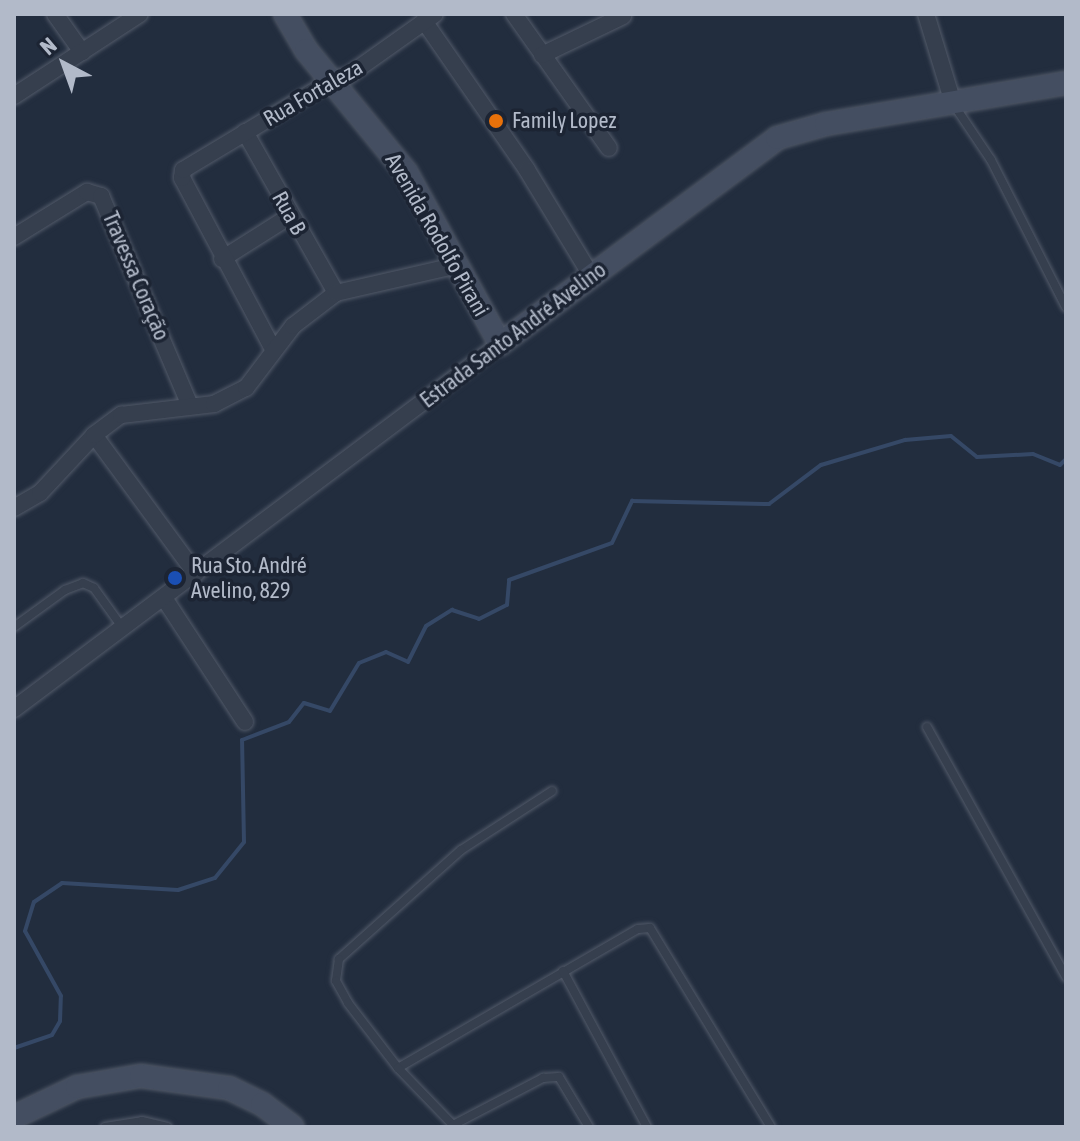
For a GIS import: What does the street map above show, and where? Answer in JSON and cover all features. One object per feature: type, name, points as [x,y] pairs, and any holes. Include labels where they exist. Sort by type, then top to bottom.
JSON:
[{"type":"main road","name":"Avenida Rodolfo Pirani","points":[[285,14],[306,50],[406,172],[454,266],[500,344]]},
{"type":"main road","name":"Estrada Santo André Avelino","points":[[500,344],[777,138],[1066,83]]},
{"type":"main road","points":[[14,1117],[77,1087],[141,1076],[229,1088],[262,1104],[292,1127]]},
{"type":"street","points":[[55,14],[82,52]]},
{"type":"street","points":[[14,96],[140,14]]},
{"type":"street","points":[[514,14],[609,148]]},
{"type":"street","points":[[926,14],[953,103]]},
{"type":"street","points":[[542,55],[623,16]]},
{"type":"street","points":[[430,18],[592,277]]},
{"type":"street","name":"Rua Fortaleza","points":[[222,259],[182,178],[186,166],[333,80],[349,75],[430,18]]},
{"type":"street","name":"Rua B","points":[[245,132],[336,293]]},
{"type":"street","name":"Travessa Coração","points":[[14,237],[87,192],[101,196],[190,406]]},
{"type":"street","points":[[273,349],[222,259],[290,216]]},
{"type":"street","points":[[14,508],[40,493],[94,435],[121,415],[214,404],[246,388],[273,349],[304,315],[336,293],[454,266]]},
{"type":"street","name":"Estrada Santo André Avelino","points":[[14,709],[500,344]]},
{"type":"street","points":[[94,435],[196,574]]},
{"type":"street","points":[[164,598],[245,722]]},
{"type":"lane","points":[[953,103],[991,160],[1066,307]]},
{"type":"lane","points":[[14,627],[65,590],[83,583],[94,588],[123,630]]},
{"type":"lane","points":[[927,727],[1066,977]]},
{"type":"lane","points":[[552,791],[461,850],[339,959],[338,987],[398,1068],[454,1126],[521,1088],[559,1077],[589,1127]]},
{"type":"lane","points":[[398,1068],[638,929],[650,928],[771,1127]]},
{"type":"lane","points":[[563,971],[647,1127]]},
{"type":"lane","points":[[105,1127],[142,1121],[167,1127]]},
{"type":"waterway","points":[[14,1048],[52,1035],[60,1021],[61,996],[25,931],[34,902],[62,883],[178,890],[215,878],[244,842],[242,740],[289,722],[304,703],[330,711],[359,663],[386,652],[408,662],[426,626],[452,610],[479,619],[507,605],[509,580],[612,543],[632,501],[769,504],[821,465],[905,440],[951,436],[977,457],[1033,454],[1060,465],[1066,459]]},
{"type":"place","name":"Family Lopez","points":[[496,121]]},
{"type":"place","name":"Rua Sto. André Avelino, 829","points":[[175,578]]}]
